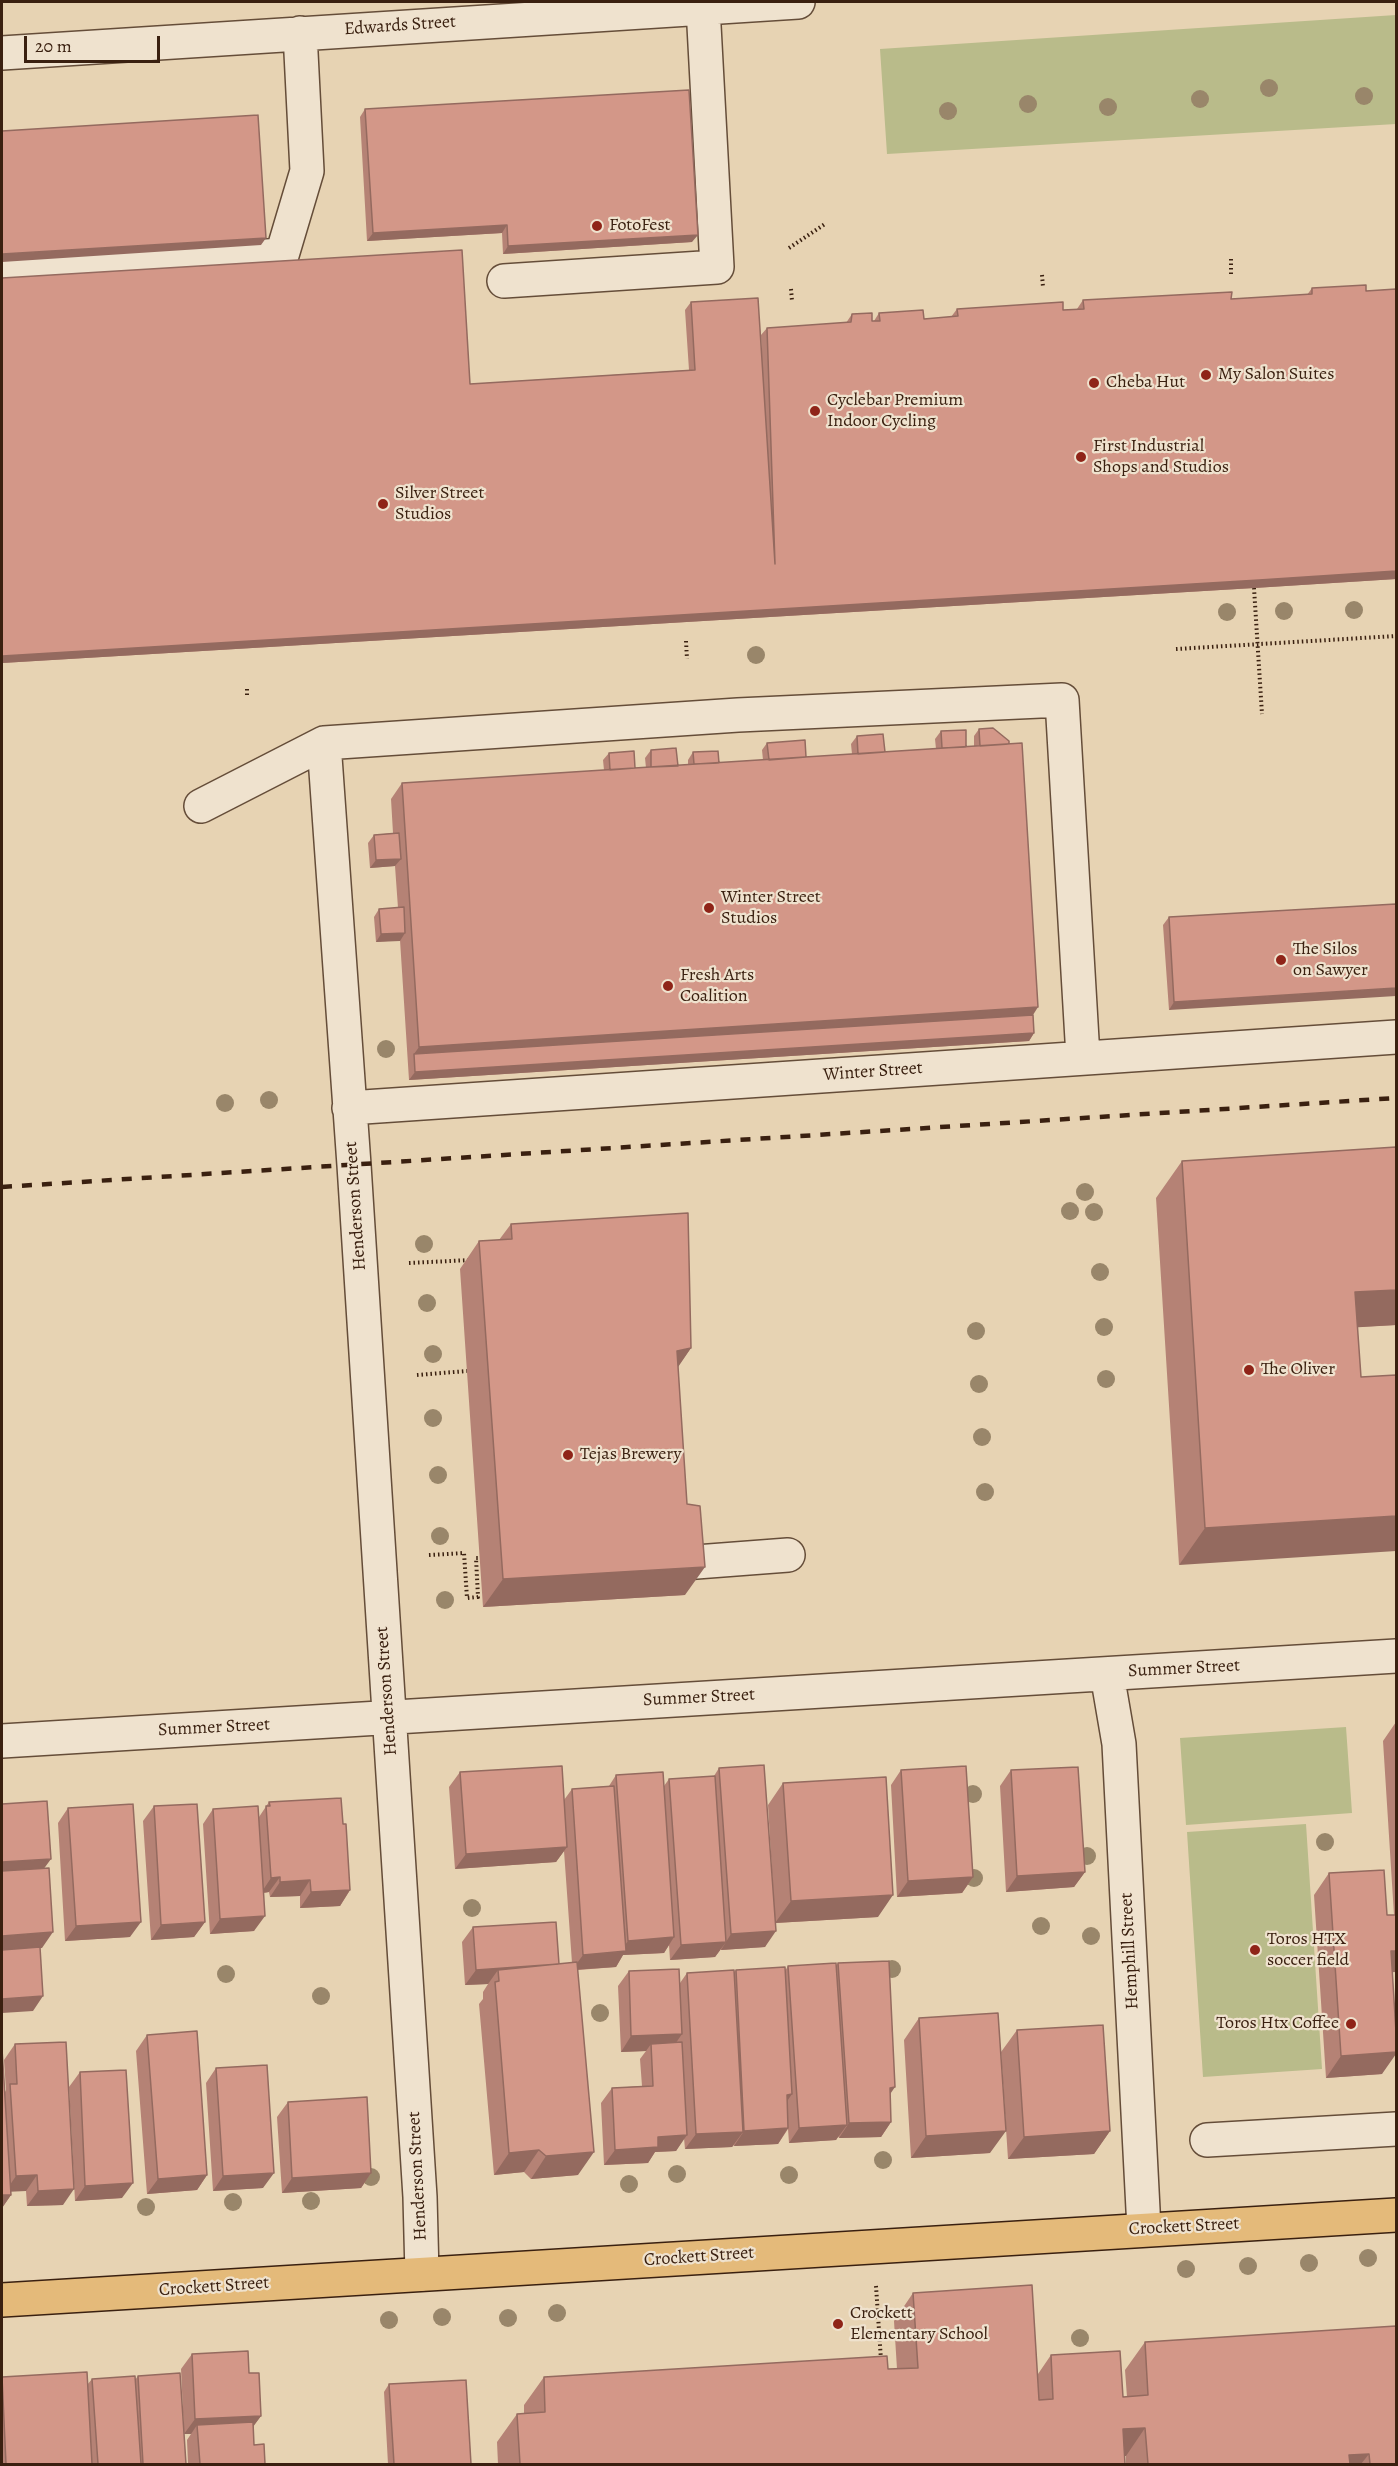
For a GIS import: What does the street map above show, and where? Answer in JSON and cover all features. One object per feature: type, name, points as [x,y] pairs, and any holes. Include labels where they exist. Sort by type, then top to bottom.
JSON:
[{"type":"main road","name":"Crockett Street","points":[[2,2300],[1396,2215]]},
{"type":"street","name":"Edwards Street","points":[[2,52],[798,2]]},
{"type":"street","points":[[504,281],[717,267],[703,7]]},
{"type":"street","points":[[2,273],[282,255],[308,171],[300,33]]},
{"type":"street","points":[[201,806],[324,743],[738,715],[1062,700],[1083,1057]]},
{"type":"street","name":"Henderson Street","points":[[324,743],[420,2204],[422,2274]]},
{"type":"street","name":"Winter Street","points":[[349,1108],[1396,1037]]},
{"type":"street","points":[[683,1563],[788,1555]]},
{"type":"street","name":"Summer Street","points":[[2,1741],[1396,1656]]},
{"type":"street","name":"Hemphill Street","points":[[1107,1674],[1119,1744],[1144,2229]]},
{"type":"street","points":[[1207,2140],[1396,2130]]},
{"type":"path","points":[[789,248],[825,224]]},
{"type":"path","points":[[1231,260],[1232,274]]},
{"type":"path","points":[[1042,275],[1043,287]]},
{"type":"path","points":[[791,289],[792,301]]},
{"type":"path","points":[[1254,588],[1262,714]]},
{"type":"path","points":[[1176,649],[1396,636]]},
{"type":"path","points":[[686,641],[687,658]]},
{"type":"path","points":[[247,689],[248,696]]},
{"type":"path","points":[[409,1263],[481,1260]]},
{"type":"path","points":[[417,1375],[467,1371]]},
{"type":"path","points":[[429,1555],[464,1553],[467,1598],[478,1597],[476,1558],[480,1558]]},
{"type":"path","points":[[873,2247],[881,2363]]},
{"type":"green space","points":[[1396,15],[1396,124],[887,154],[880,49]]},
{"type":"green space","points":[[1346,1727],[1352,1813],[1186,1825],[1180,1738]]},
{"type":"green space","name":"Toros HTX soccer field","points":[[1306,1824],[1322,2069],[1203,2077],[1187,1832]]},
{"type":"building","points":[[689,90],[698,235],[508,246],[507,225],[373,233],[365,109]]},
{"type":"building","points":[[258,115],[266,238],[2,254],[2,131]]},
{"type":"building","points":[[462,250],[470,384],[695,370],[691,302],[758,298],[775,564],[767,328],[851,322],[852,314],[872,313],[872,321],[880,321],[879,313],[923,310],[924,319],[958,316],[957,309],[1063,302],[1063,310],[1084,309],[1083,300],[1232,292],[1231,299],[1312,294],[1312,288],[1366,285],[1366,291],[1396,289],[1396,571],[2,656],[2,278]]},
{"type":"building","points":[[993,728],[1009,741],[1009,744],[980,746],[979,729]]},
{"type":"building","points":[[966,730],[966,747],[942,748],[941,731]]},
{"type":"building","points":[[883,734],[885,752],[858,754],[857,736]]},
{"type":"building","points":[[805,740],[806,757],[769,760],[767,743]]},
{"type":"building","name":"Winter Street Studios","points":[[1022,743],[1038,1007],[419,1047],[402,783]]},
{"type":"building","points":[[676,748],[678,766],[651,767],[651,750]]},
{"type":"building","points":[[634,751],[635,768],[610,770],[609,753]]},
{"type":"building","points":[[718,751],[719,763],[694,764],[693,752]]},
{"type":"building","points":[[399,833],[401,859],[376,860],[374,835]]},
{"type":"building","name":"The Silos on Sawyer","points":[[1396,904],[1396,988],[1174,1002],[1169,917]]},
{"type":"building","points":[[404,907],[405,933],[381,934],[379,909]]},
{"type":"building","points":[[1033,1015],[1034,1033],[415,1072],[414,1054]]},
{"type":"building","name":"The Oliver","points":[[1396,1147],[1396,1290],[1355,1292],[1361,1377],[1396,1375],[1396,1516],[1205,1528],[1182,1161]]},
{"type":"building","name":"Tejas Brewery","points":[[688,1213],[691,1348],[677,1351],[687,1504],[700,1506],[705,1567],[503,1579],[479,1241],[512,1239],[511,1224]]},
{"type":"building","points":[[764,1765],[776,1931],[731,1934],[719,1768]]},
{"type":"building","points":[[562,1766],[567,1847],[466,1854],[460,1772]]},
{"type":"building","points":[[966,1766],[973,1877],[908,1881],[901,1770]]},
{"type":"building","points":[[1078,1767],[1085,1872],[1017,1876],[1011,1770]]},
{"type":"building","points":[[663,1772],[674,1937],[628,1941],[616,1775]]},
{"type":"building","points":[[715,1776],[726,1942],[681,1945],[669,1779]]},
{"type":"building","points":[[886,1777],[893,1895],[791,1901],[783,1783]]},
{"type":"building","points":[[614,1786],[626,1951],[583,1955],[572,1789]]},
{"type":"building","points":[[341,1798],[343,1824],[346,1824],[350,1890],[311,1892],[310,1880],[280,1882],[280,1877],[271,1878],[266,1806],[270,1806],[269,1802]]},
{"type":"building","points":[[47,1801],[51,1859],[2,1862],[2,1804]]},
{"type":"building","points":[[133,1804],[141,1922],[76,1926],[68,1808]]},
{"type":"building","points":[[197,1804],[205,1922],[161,1925],[154,1806]]},
{"type":"building","points":[[258,1806],[265,1916],[220,1919],[213,1809]]},
{"type":"building","points":[[49,1868],[53,1932],[2,1936],[2,1871]]},
{"type":"building","name":"Toros Htx Coffee","points":[[1384,1870],[1387,1915],[1396,1915],[1396,1951],[1391,1951],[1396,2052],[1341,2056],[1329,1873]]},
{"type":"building","points":[[556,1922],[559,1964],[476,1970],[473,1927]]},
{"type":"building","points":[[40,1947],[43,1996],[2,1999],[2,1950]]},
{"type":"building","points":[[889,1961],[895,2087],[890,2088],[891,2122],[849,2123],[838,1963]]},
{"type":"building","points":[[577,1962],[594,2152],[546,2156],[539,2150],[509,2153],[495,1982],[499,1981],[498,1970]]},
{"type":"building","points":[[836,1963],[847,2125],[799,2128],[788,1966]]},
{"type":"building","points":[[785,1967],[792,2094],[787,2095],[788,2128],[744,2131],[736,1970]]},
{"type":"building","points":[[679,1969],[682,2034],[631,2036],[629,1971]]},
{"type":"building","points":[[734,1970],[743,2132],[696,2134],[687,1973]]},
{"type":"building","points":[[998,2013],[1006,2131],[926,2136],[919,2018]]},
{"type":"building","points":[[1103,2025],[1110,2131],[1024,2137],[1017,2030]]},
{"type":"building","points":[[197,2031],[207,2175],[158,2179],[147,2035]]},
{"type":"building","points":[[66,2042],[74,2189],[38,2191],[37,2175],[16,2176],[10,2084],[17,2084],[15,2044]]},
{"type":"building","points":[[682,2042],[687,2135],[658,2137],[658,2147],[615,2150],[612,2088],[653,2086],[651,2044]]},
{"type":"building","points":[[2,2049],[11,2195],[2,2195]]},
{"type":"building","points":[[267,2065],[274,2173],[223,2176],[216,2068]]},
{"type":"building","points":[[126,2070],[133,2183],[85,2186],[80,2072]]},
{"type":"building","points":[[367,2097],[371,2173],[292,2178],[288,2102]]},
{"type":"building","points":[[1032,2285],[1039,2400],[1053,2399],[1051,2355],[1120,2351],[1123,2397],[1148,2395],[1145,2342],[1396,2326],[1396,2464],[1370,2464],[1369,2454],[1349,2455],[1350,2464],[1148,2464],[1145,2428],[1123,2429],[1125,2464],[520,2464],[517,2414],[545,2412],[544,2377],[887,2356],[888,2369],[918,2368],[913,2293]]},
{"type":"building","points":[[248,2351],[249,2373],[259,2373],[261,2416],[195,2419],[192,2354]]},
{"type":"building","points":[[87,2372],[92,2464],[6,2464],[2,2377]]},
{"type":"building","points":[[180,2373],[186,2464],[143,2464],[138,2376]]},
{"type":"building","points":[[135,2376],[141,2464],[98,2464],[92,2379]]},
{"type":"building","points":[[466,2380],[471,2464],[394,2464],[389,2384]]},
{"type":"building","points":[[253,2422],[254,2445],[264,2444],[265,2464],[200,2464],[197,2425]]},
{"type":"railway","points":[[2,1187],[1396,1098]]},
{"type":"place","name":"FotoFest","points":[[597,226]]},
{"type":"place","name":"My Salon Suites","points":[[1206,375]]},
{"type":"place","name":"Cheba Hut","points":[[1094,383]]},
{"type":"place","name":"Cyclebar Premium Indoor Cycling","points":[[815,411]]},
{"type":"place","name":"First Industrial Shops and Studios","points":[[1081,457]]},
{"type":"place","name":"Silver Street Studios","points":[[383,504]]},
{"type":"place","name":"Winter Street Studios","points":[[709,908]]},
{"type":"place","name":"The Silos on Sawyer","points":[[1281,960]]},
{"type":"place","name":"Fresh Arts Coalition","points":[[668,986]]},
{"type":"place","name":"The Oliver","points":[[1249,1370]]},
{"type":"place","name":"Tejas Brewery","points":[[568,1455]]},
{"type":"place","name":"Toros HTX soccer field","points":[[1255,1950]]},
{"type":"place","name":"Toros Htx Coffee","points":[[1351,2024]]},
{"type":"place","name":"Crockett Elementary School","points":[[838,2324]]}]
